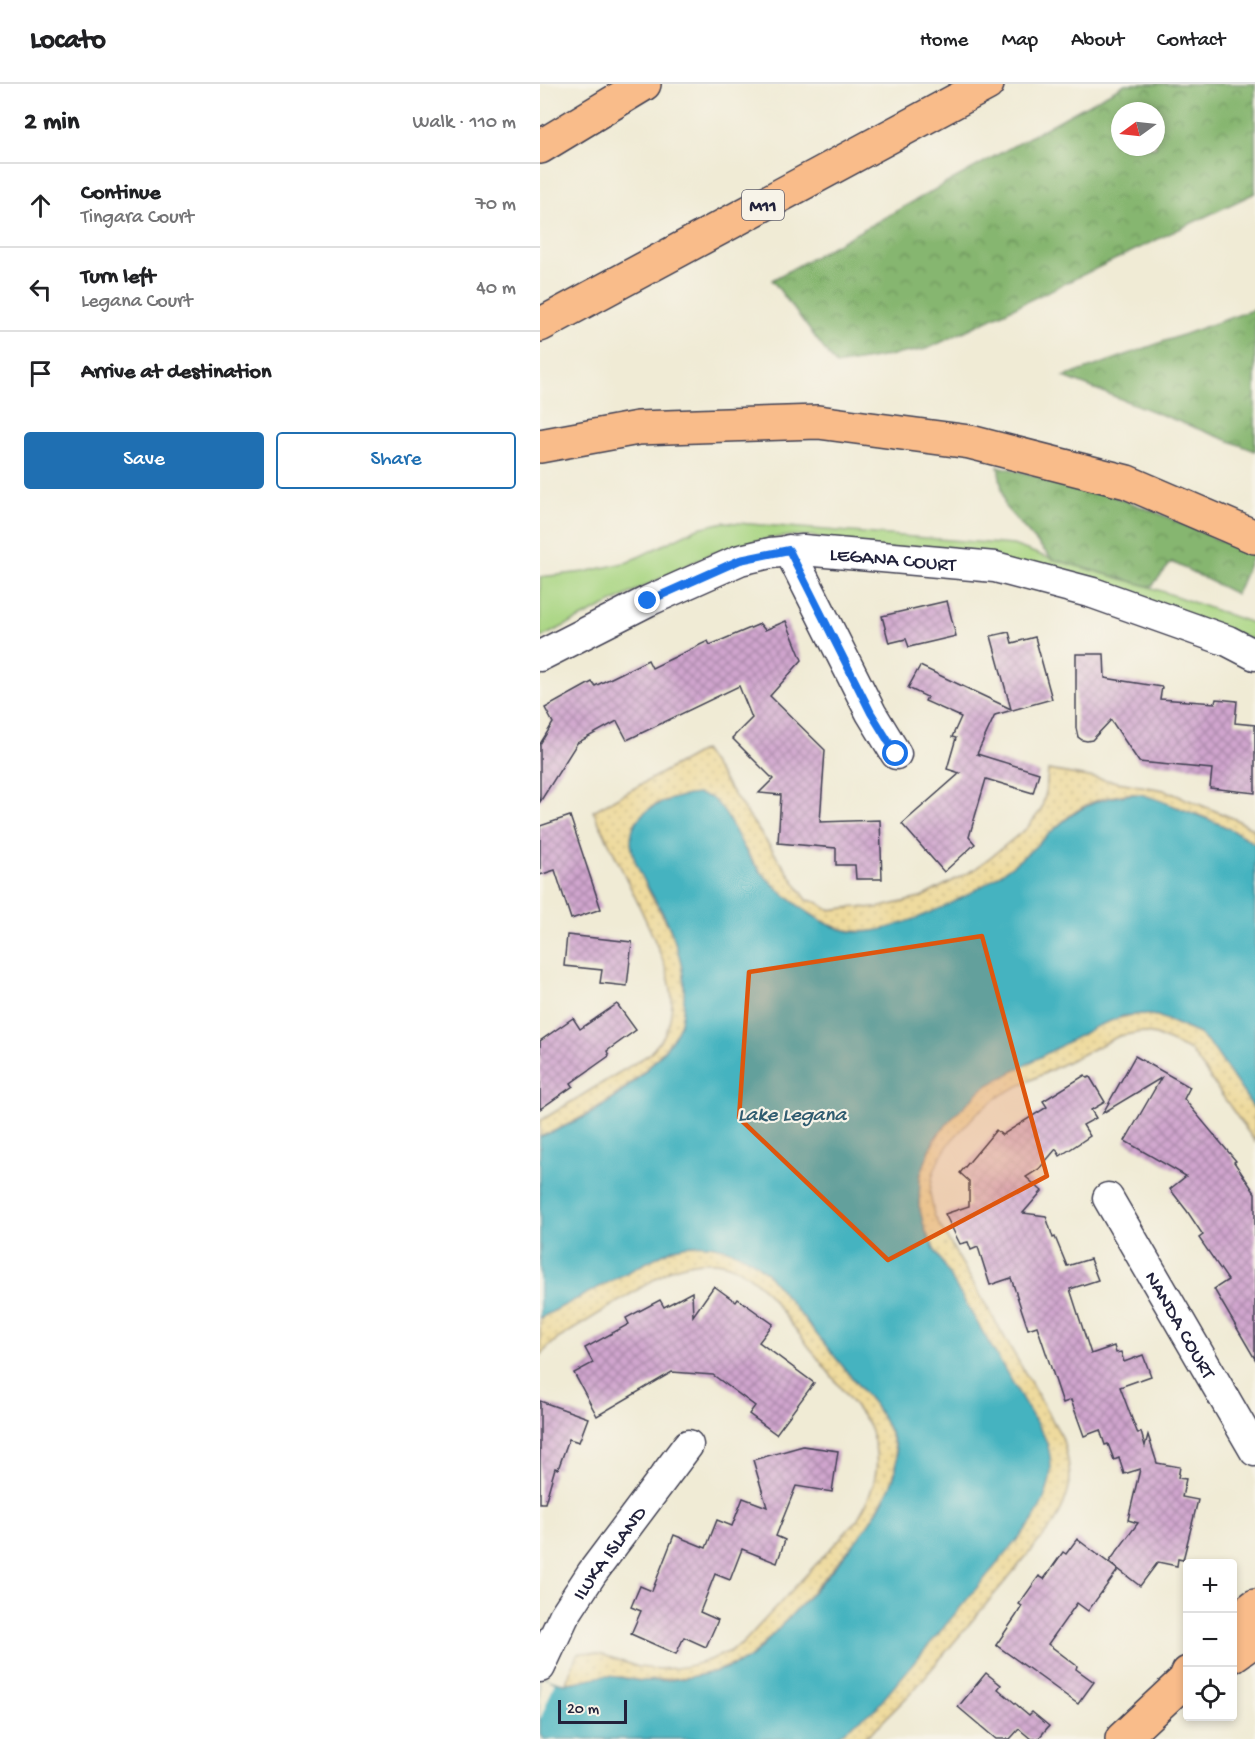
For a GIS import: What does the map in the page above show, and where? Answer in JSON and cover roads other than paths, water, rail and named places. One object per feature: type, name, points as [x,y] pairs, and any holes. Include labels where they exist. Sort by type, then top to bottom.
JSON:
[{"type":"main road","points":[[540,147],[644,84]]},
{"type":"main road","name":"M11","points":[[540,325],[987,84]]},
{"type":"main road","points":[[540,446],[638,428],[818,422],[970,442],[1115,479],[1149,491],[1255,537]]},
{"type":"main road","points":[[1237,1621],[1255,1606]]},
{"type":"main road","points":[[1237,1653],[1255,1640]]},
{"type":"main road","points":[[1122,1739],[1183,1682]]},
{"type":"street","name":"LEGANA COURT","points":[[540,656],[648,601],[740,560],[789,550],[995,567],[1094,593],[1228,641],[1255,655]]},
{"type":"street","points":[[789,550],[871,713],[896,754]]},
{"type":"street","name":"NANDA COURT","points":[[1108,1197],[1255,1450]]},
{"type":"street","name":"ILUKA ISLAND","points":[[540,1667],[564,1617],[592,1573],[688,1445]]},
{"type":"water","name":"Lake Legana","points":[[698,794],[710,797],[716,803],[727,816],[748,855],[781,892],[827,923],[856,932],[873,931],[898,925],[967,895],[1009,868],[1073,814],[1103,800],[1132,794],[1145,795],[1239,834],[1255,844],[1255,1110],[1213,1048],[1199,1034],[1158,1016],[1142,1014],[1123,1016],[1095,1027],[983,1088],[934,1139],[920,1176],[919,1206],[925,1230],[935,1251],[1044,1436],[1050,1459],[1050,1480],[1043,1501],[1032,1522],[876,1708],[833,1739],[544,1739],[540,1735],[540,1675],[556,1682],[566,1683],[606,1676],[642,1681],[668,1680],[711,1673],[738,1664],[753,1655],[830,1573],[868,1525],[893,1479],[897,1460],[893,1439],[875,1406],[766,1272],[734,1251],[711,1245],[687,1245],[674,1248],[540,1318],[540,1137],[569,1125],[608,1103],[633,1083],[658,1058],[676,1032],[681,1021],[684,1002],[683,973],[679,954],[667,922],[636,862],[632,847],[632,832],[638,819],[651,808],[674,798]]}]
